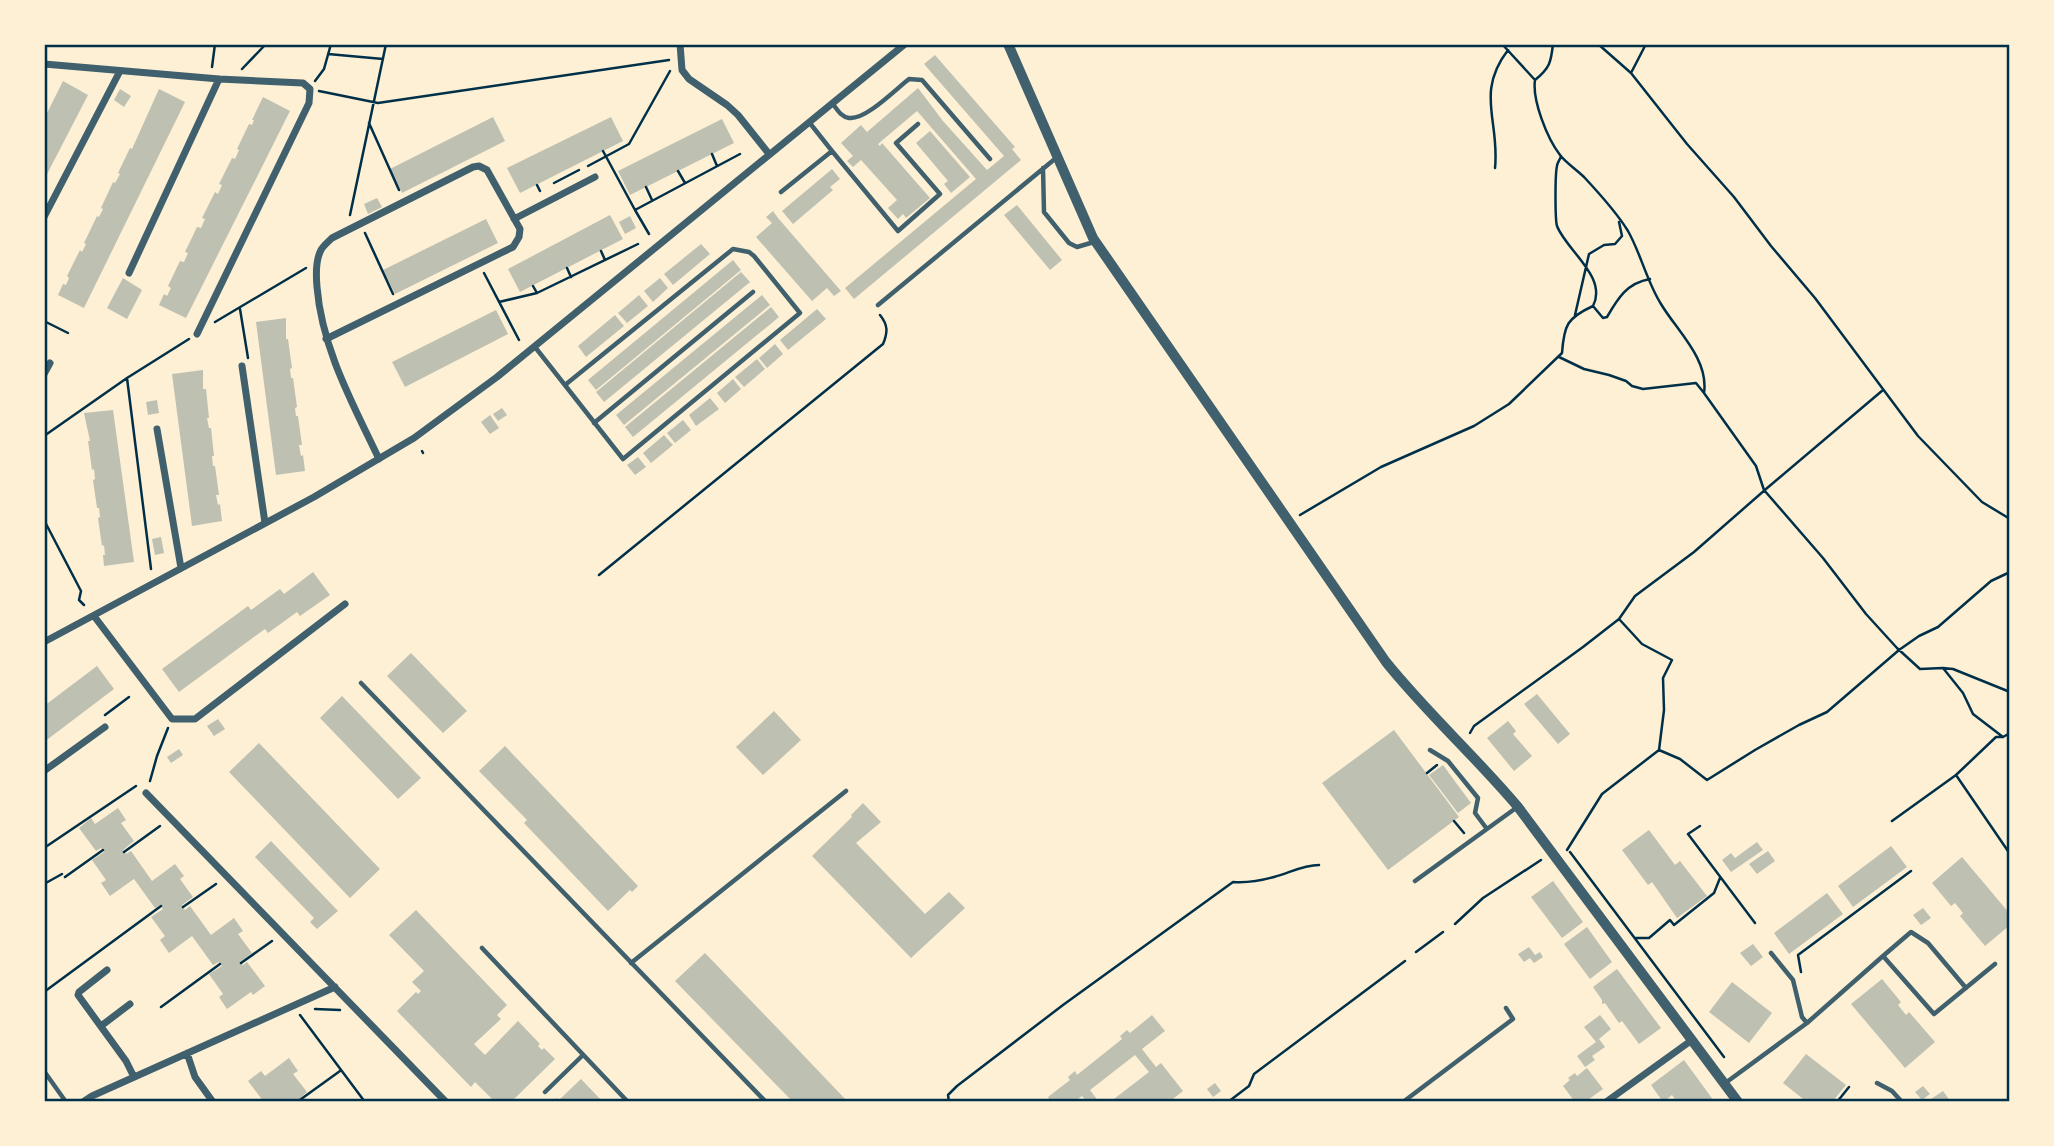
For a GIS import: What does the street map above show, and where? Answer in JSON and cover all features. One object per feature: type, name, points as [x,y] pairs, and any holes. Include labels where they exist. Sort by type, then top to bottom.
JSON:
[{"type":"street","points":[[680,44],[682,71],[738,114],[769,154]]},
{"type":"street","points":[[44,642],[265,523],[414,438],[478,391],[905,44]]},
{"type":"street","points":[[1008,44],[1095,242],[1386,662],[1420,703],[1494,778],[1518,807],[1738,1102]]},
{"type":"street","points":[[44,64],[219,79],[303,83],[310,89],[309,103],[197,334]]},
{"type":"street","points":[[44,217],[120,71]]},
{"type":"street","points":[[129,273],[219,79]]},
{"type":"street","points":[[326,339],[513,247],[520,229],[487,170],[479,166],[473,167],[347,230],[321,248],[317,261],[317,280],[319,312],[326,339],[343,385],[379,460]]},
{"type":"street","points":[[514,219],[595,177]]},
{"type":"street","points":[[44,374],[50,363]]},
{"type":"street","points":[[242,366],[265,523]]},
{"type":"street","points":[[157,429],[181,568]]},
{"type":"street","points":[[94,616],[172,719],[195,719],[345,604]]},
{"type":"street","points":[[44,771],[105,727]]},
{"type":"street","points":[[146,793],[446,1102]]},
{"type":"street","points":[[107,970],[78,995],[126,1061],[134,1077]]},
{"type":"street","points":[[83,1102],[335,987]]},
{"type":"street","points":[[101,1026],[130,1004]]},
{"type":"street","points":[[1606,1102],[1692,1040]]},
{"type":"street","points":[[187,1053],[195,1077],[213,1102]]},
{"type":"lane","points":[[832,103],[843,116],[857,117],[867,113],[909,79],[922,80],[990,159]]},
{"type":"lane","points":[[809,121],[898,231],[940,194],[896,143],[918,124]]},
{"type":"lane","points":[[781,192],[832,151]]},
{"type":"lane","points":[[878,305],[1056,157]]},
{"type":"lane","points":[[1043,168],[1044,212],[1069,243],[1077,247],[1095,242]]},
{"type":"lane","points":[[534,346],[623,459],[800,313],[754,256],[749,252],[733,250],[565,385]]},
{"type":"lane","points":[[594,423],[753,292]]},
{"type":"lane","points":[[361,683],[766,1102]]},
{"type":"lane","points":[[1430,750],[1448,761],[1478,798],[1475,813],[1487,829]]},
{"type":"lane","points":[[631,963],[846,791]]},
{"type":"lane","points":[[1415,881],[1518,807]]},
{"type":"lane","points":[[1724,1085],[1807,1023],[1911,932],[1927,943],[1966,988]]},
{"type":"lane","points":[[482,948],[628,1102]]},
{"type":"lane","points":[[1771,953],[1793,980],[1802,1017],[1807,1023]]},
{"type":"lane","points":[[1883,956],[1934,1014],[1995,964]]},
{"type":"lane","points":[[1403,1102],[1513,1019],[1506,1008]]},
{"type":"lane","points":[[545,1092],[583,1055]]},
{"type":"lane","points":[[44,1072],[66,1102]]},
{"type":"lane","points":[[1877,1083],[1892,1091],[1902,1102]]},
{"type":"path","points":[[212,67],[215,44]]},
{"type":"path","points":[[241,70],[266,44]]},
{"type":"path","points":[[331,44],[324,69],[310,89],[378,103],[671,59],[670,71],[629,144],[550,186]]},
{"type":"path","points":[[347,230],[386,44]]},
{"type":"path","points":[[1502,44],[1535,80]]},
{"type":"path","points":[[1553,44],[1551,62],[1535,80],[1534,87],[1536,102],[1550,137],[1561,156],[1585,178],[1627,230],[1660,303],[1695,354],[1706,379],[1704,393]]},
{"type":"path","points":[[1598,44],[1631,73],[1687,144],[1727,189],[1815,299],[1918,436],[1982,502],[2010,519]]},
{"type":"path","points":[[1631,73],[1646,44]]},
{"type":"path","points":[[1495,168],[1490,85],[1497,64],[1508,50]]},
{"type":"path","points":[[328,54],[383,59]]},
{"type":"path","points":[[369,123],[404,202]]},
{"type":"path","points":[[603,151],[649,234]]},
{"type":"path","points":[[635,209],[740,153]]},
{"type":"path","points":[[712,154],[718,166]]},
{"type":"path","points":[[1561,156],[1556,166],[1556,224],[1564,240],[1585,264],[1597,293],[1593,306],[1575,314]]},
{"type":"path","points":[[567,169],[570,175]]},
{"type":"path","points":[[678,171],[685,183]]},
{"type":"path","points":[[537,185],[540,191]]},
{"type":"path","points":[[646,187],[652,200]]},
{"type":"path","points":[[1296,517],[1381,467],[1474,426],[1509,404],[1562,353],[1564,330],[1575,314],[1589,254],[1604,245],[1615,244],[1622,236],[1618,218]]},
{"type":"path","points":[[360,224],[398,304]]},
{"type":"path","points":[[499,302],[537,293],[638,244]]},
{"type":"path","points":[[601,251],[606,260]]},
{"type":"path","points":[[44,436],[127,378],[317,261]]},
{"type":"path","points":[[567,268],[571,277]]},
{"type":"path","points":[[484,272],[519,340]]},
{"type":"path","points":[[1593,306],[1603,318],[1607,317],[1623,293],[1638,281],[1650,279]]},
{"type":"path","points":[[533,286],[537,293]]},
{"type":"path","points":[[599,575],[883,344],[887,331],[878,305]]},
{"type":"path","points":[[240,307],[243,328]]},
{"type":"path","points":[[44,321],[68,332]]},
{"type":"path","points":[[1559,357],[1584,369],[1609,374],[1643,389],[1696,383],[1756,466],[1764,490],[1899,650],[1920,669],[1953,670],[2010,692]]},
{"type":"path","points":[[127,378],[151,569]]},
{"type":"path","points":[[1468,736],[1474,726],[1619,619],[1636,596],[1694,552],[1883,390]]},
{"type":"path","points":[[44,520],[80,591],[79,600],[84,606]]},
{"type":"path","points":[[1659,750],[1680,759],[1707,780],[1766,743],[1828,712],[1899,650],[1938,627],[1991,581],[2010,572]]},
{"type":"path","points":[[1567,850],[1602,794],[1659,750],[1664,710],[1663,678],[1672,660],[1642,644],[1619,619]]},
{"type":"path","points":[[1943,668],[1963,694],[1973,714],[2003,737]]},
{"type":"path","points":[[99,719],[129,697]]},
{"type":"path","points":[[150,778],[172,719]]},
{"type":"path","points":[[1892,821],[1956,775],[1996,737],[2010,733]]},
{"type":"path","points":[[1427,773],[1432,769]]},
{"type":"path","points":[[1956,775],[2010,854]]},
{"type":"path","points":[[44,848],[126,792]]},
{"type":"path","points":[[1454,821],[1470,841]]},
{"type":"path","points":[[124,852],[160,826]]},
{"type":"path","points":[[1700,826],[1688,834],[1755,923]]},
{"type":"path","points":[[1561,844],[1575,857],[1724,1056]]},
{"type":"path","points":[[44,884],[64,876],[103,850]]},
{"type":"path","points":[[1455,924],[1483,898],[1541,860]]},
{"type":"path","points":[[948,1102],[948,1095],[957,1086],[1063,1005],[1233,882],[1248,883],[1310,865],[1320,865]]},
{"type":"path","points":[[1802,978],[1798,955],[1911,871]]},
{"type":"path","points":[[1895,876],[1898,881]]},
{"type":"path","points":[[1636,938],[1649,938],[1670,920],[1674,925],[1714,893],[1720,878]]},
{"type":"path","points":[[183,907],[216,884]]},
{"type":"path","points":[[1866,897],[1869,902]]},
{"type":"path","points":[[44,992],[161,906]]},
{"type":"path","points":[[1829,924],[1833,929]]},
{"type":"path","points":[[1416,952],[1443,932]]},
{"type":"path","points":[[241,963],[272,941]]},
{"type":"path","points":[[1802,944],[1806,949]]},
{"type":"path","points":[[1228,1102],[1249,1086],[1254,1074],[1405,961]]},
{"type":"path","points":[[161,1007],[220,964]]},
{"type":"path","points":[[340,1010],[314,1009],[299,1014],[365,1102]]},
{"type":"path","points":[[297,1102],[341,1070]]},
{"type":"path","points":[[1837,1102],[1849,1087]]},
{"type":"building","points":[[935,55],[1015,147],[1012,149],[1021,160],[854,299],[845,288],[976,179],[917,111],[878,144],[880,146],[882,143],[930,198],[906,218],[903,214],[898,219],[888,208],[897,200],[861,160],[853,167],[847,161],[853,156],[841,143],[861,125],[867,132],[918,88],[943,121],[987,170],[1004,156],[924,64]]},
{"type":"building","points":[[63,81],[88,95],[44,180],[44,119]]},
{"type":"building","points":[[120,89],[131,96],[124,107],[114,100]]},
{"type":"building","points":[[159,89],[185,102],[84,308],[58,295],[63,284],[66,285],[69,278],[67,276],[86,244],[84,243],[103,209],[101,208],[113,182],[115,183],[120,174],[118,173]]},
{"type":"building","points":[[263,97],[290,111],[186,318],[159,305],[164,294],[167,296],[171,288],[168,286],[180,261],[184,262],[188,253],[185,252],[197,227],[201,228],[205,219],[202,218],[215,192],[218,194],[222,185],[219,184],[232,158],[235,159],[239,150],[237,149],[249,124],[252,125]]},
{"type":"building","points":[[493,117],[505,141],[402,193],[390,169]]},
{"type":"building","points":[[611,117],[623,141],[520,193],[507,168]]},
{"type":"building","points":[[722,119],[734,143],[630,195],[618,171]]},
{"type":"building","points":[[930,131],[970,177],[951,193],[944,184],[948,181],[916,143]]},
{"type":"building","points":[[832,169],[840,179],[830,187],[833,190],[793,224],[782,211]]},
{"type":"building","points":[[377,198],[382,207],[368,214],[364,204]]},
{"type":"building","points":[[1017,205],[1062,260],[1050,270],[1004,215]]},
{"type":"building","points":[[773,211],[841,291],[834,296],[827,288],[812,301],[756,237],[772,223],[766,217]]},
{"type":"building","points":[[610,215],[623,239],[520,292],[508,269]]},
{"type":"building","points":[[630,216],[636,228],[625,234],[619,222]]},
{"type":"building","points":[[486,219],[498,243],[395,294],[383,270]]},
{"type":"building","points":[[701,244],[710,254],[673,285],[664,274]]},
{"type":"building","points":[[733,260],[741,270],[596,390],[588,380]]},
{"type":"building","points":[[741,272],[750,282],[604,402],[596,392]]},
{"type":"building","points":[[123,278],[142,290],[127,319],[107,308]]},
{"type":"building","points":[[660,278],[668,288],[653,302],[644,291]]},
{"type":"building","points":[[639,295],[648,306],[627,323],[618,313]]},
{"type":"building","points":[[762,295],[770,305],[624,425],[616,415]]},
{"type":"building","points":[[771,307],[779,317],[633,437],[625,427]]},
{"type":"building","points":[[817,309],[826,319],[788,350],[780,340]]},
{"type":"building","points":[[496,310],[508,334],[405,387],[392,362]]},
{"type":"building","points":[[615,315],[624,326],[586,357],[578,346]]},
{"type":"building","points":[[286,318],[286,339],[302,445],[299,445],[305,471],[276,475],[256,322]]},
{"type":"building","points":[[775,344],[783,354],[767,368],[759,358]]},
{"type":"building","points":[[757,359],[765,369],[744,387],[735,377]]},
{"type":"building","points":[[203,370],[203,389],[206,389],[207,418],[211,428],[213,466],[219,495],[216,495],[222,521],[192,526],[172,374]]},
{"type":"building","points":[[733,379],[741,389],[725,403],[717,393]]},
{"type":"building","points":[[710,398],[719,409],[696,426],[689,415]]},
{"type":"building","points":[[157,400],[159,413],[148,415],[146,402]]},
{"type":"building","points":[[502,408],[507,415],[498,421],[493,414]]},
{"type":"building","points":[[113,410],[134,562],[104,566],[104,545],[102,546],[99,508],[93,480],[94,469],[92,470],[84,413]]},
{"type":"building","points":[[490,415],[499,428],[490,434],[481,422]]},
{"type":"building","points":[[683,420],[691,430],[675,443],[667,433]]},
{"type":"building","points":[[664,435],[673,445],[651,463],[643,453]]},
{"type":"building","points":[[638,457],[646,467],[635,475],[627,465]]},
{"type":"building","points":[[161,537],[164,553],[155,555],[152,539]]},
{"type":"building","points":[[313,572],[330,595],[300,616],[297,612],[268,633],[265,629],[179,692],[162,669],[248,606],[251,610],[280,589],[284,594]]},
{"type":"building","points":[[411,653],[467,711],[443,733],[387,676]]},
{"type":"building","points":[[97,666],[114,689],[44,742],[44,706]]},
{"type":"building","points":[[1537,694],[1570,734],[1558,744],[1524,704]]},
{"type":"building","points":[[342,696],[421,778],[398,799],[320,718]]},
{"type":"building","points":[[774,711],[801,740],[763,775],[736,747]]},
{"type":"building","points":[[218,719],[225,729],[214,736],[207,726]]},
{"type":"building","points":[[1508,721],[1516,731],[1513,734],[1532,756],[1514,771],[1487,738]]},
{"type":"building","points":[[1394,730],[1459,817],[1388,870],[1322,783]]},
{"type":"building","points":[[259,743],[380,869],[350,898],[229,772]]},
{"type":"building","points":[[505,746],[638,886],[608,911],[524,823],[527,820],[479,771]]},
{"type":"building","points":[[179,749],[183,755],[171,763],[167,757]]},
{"type":"building","points":[[1443,765],[1471,803],[1458,813],[1429,775]]},
{"type":"building","points":[[863,803],[881,822],[856,843],[925,914],[949,892],[965,908],[911,958],[812,856]]},
{"type":"building","points":[[118,808],[126,820],[121,823],[134,841],[123,850],[126,854],[131,851],[152,881],[175,864],[184,876],[180,879],[193,897],[182,905],[185,910],[190,906],[211,935],[234,918],[243,931],[238,934],[252,953],[240,962],[243,965],[247,962],[265,986],[253,995],[251,992],[227,1009],[219,997],[223,994],[209,974],[222,966],[219,962],[213,965],[192,936],[169,953],[160,940],[165,936],[151,917],[163,909],[160,905],[155,908],[134,879],[110,896],[101,883],[106,880],[92,860],[104,852],[101,848],[96,851],[79,828],[91,818],[95,824]]},
{"type":"building","points":[[1649,830],[1675,865],[1680,861],[1707,896],[1677,918],[1652,882],[1648,885],[1622,850]]},
{"type":"building","points":[[271,841],[338,911],[317,929],[310,922],[314,918],[255,857]]},
{"type":"building","points":[[1757,842],[1763,850],[1731,872],[1722,860],[1731,853],[1735,858]]},
{"type":"building","points":[[1891,846],[1907,867],[1853,907],[1838,886]]},
{"type":"building","points":[[1768,851],[1775,861],[1757,874],[1749,864]]},
{"type":"building","points":[[1962,857],[2010,914],[2010,925],[1985,946],[1960,916],[1963,913],[1955,903],[1951,906],[1932,883]]},
{"type":"building","points":[[1553,881],[1583,922],[1562,938],[1531,897]]},
{"type":"building","points":[[1827,893],[1843,914],[1789,954],[1774,933]]},
{"type":"building","points":[[1923,908],[1931,918],[1921,925],[1913,915]]},
{"type":"building","points":[[416,910],[507,1005],[497,1015],[501,1019],[474,1044],[485,1055],[518,1021],[540,1044],[538,1046],[555,1059],[511,1102],[495,1102],[475,1082],[471,1087],[397,1011],[416,992],[418,994],[421,991],[412,982],[424,971],[389,935]]},
{"type":"building","points":[[1587,927],[1612,962],[1590,979],[1564,944]]},
{"type":"building","points":[[1753,944],[1763,957],[1751,966],[1740,953]]},
{"type":"building","points":[[1529,947],[1535,955],[1540,952],[1543,957],[1534,963],[1530,958],[1524,962],[1518,954]]},
{"type":"building","points":[[705,953],[848,1102],[793,1102],[675,981]]},
{"type":"building","points":[[1617,969],[1661,1028],[1639,1044],[1622,1021],[1619,1023],[1605,1003],[1602,1004],[1593,987]]},
{"type":"building","points":[[1882,979],[1901,1002],[1898,1005],[1906,1015],[1909,1012],[1935,1042],[1905,1068],[1851,1004]]},
{"type":"building","points":[[1732,982],[1772,1013],[1749,1043],[1709,1012]]},
{"type":"building","points":[[1152,1015],[1165,1031],[1142,1049],[1156,1067],[1161,1063],[1183,1091],[1169,1102],[1110,1102],[1149,1072],[1135,1055],[1090,1090],[1099,1102],[1087,1102],[1082,1096],[1074,1102],[1051,1102],[1048,1097],[1070,1080],[1068,1077],[1075,1071],[1077,1075],[1122,1039],[1120,1036],[1127,1030],[1130,1033]]},
{"type":"building","points":[[1600,1015],[1611,1029],[1599,1039],[1605,1047],[1592,1056],[1595,1060],[1585,1067],[1577,1056],[1596,1042],[1584,1027]]},
{"type":"building","points":[[1806,1054],[1846,1085],[1832,1102],[1807,1102],[1783,1083]]},
{"type":"building","points":[[289,1058],[298,1071],[293,1074],[307,1092],[296,1102],[264,1102],[248,1081],[261,1071],[265,1076]]},
{"type":"building","points":[[1684,1060],[1714,1101],[1677,1102],[1672,1095],[1663,1102],[1651,1085]]},
{"type":"building","points":[[1587,1068],[1603,1089],[1585,1102],[1575,1102],[1563,1086],[1570,1080],[1568,1078],[1575,1073],[1577,1076]]},
{"type":"building","points":[[581,1079],[603,1102],[553,1102],[557,1098],[559,1100]]},
{"type":"building","points":[[1215,1083],[1221,1091],[1213,1097],[1207,1089]]},
{"type":"building","points":[[1923,1086],[1930,1094],[1922,1100],[1915,1092]]},
{"type":"building","points":[[1943,1091],[1951,1102],[1933,1102],[1931,1099]]}]
